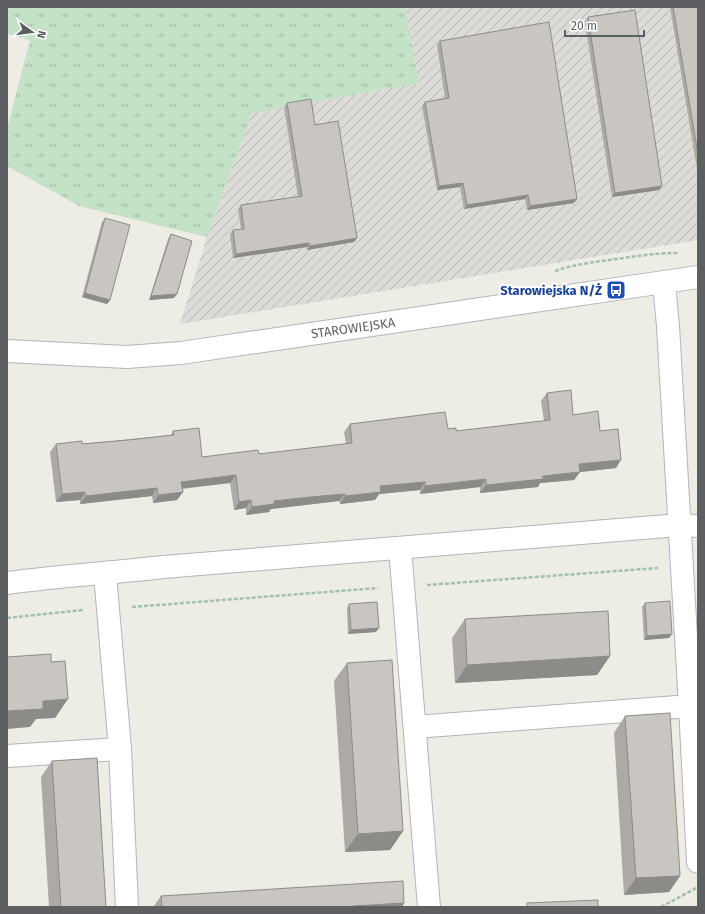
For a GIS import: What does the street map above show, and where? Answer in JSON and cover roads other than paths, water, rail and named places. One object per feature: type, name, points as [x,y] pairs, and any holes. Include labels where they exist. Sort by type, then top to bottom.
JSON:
[{"type":"street","name":"STAROWIEJSKA","points":[[7,351],[127,357],[181,353],[698,277]]},
{"type":"street","points":[[664,283],[689,526],[682,566],[698,862]]},
{"type":"street","points":[[7,583],[59,576],[105,574],[163,567],[689,526]]},
{"type":"street","points":[[400,548],[429,907]]},
{"type":"street","points":[[105,574],[120,749],[127,907]]},
{"type":"street","points":[[415,727],[690,706]]},
{"type":"street","points":[[7,756],[120,749]]},
{"type":"place","name":"Starowiejska N/Ż","points":[[616,290]]}]
